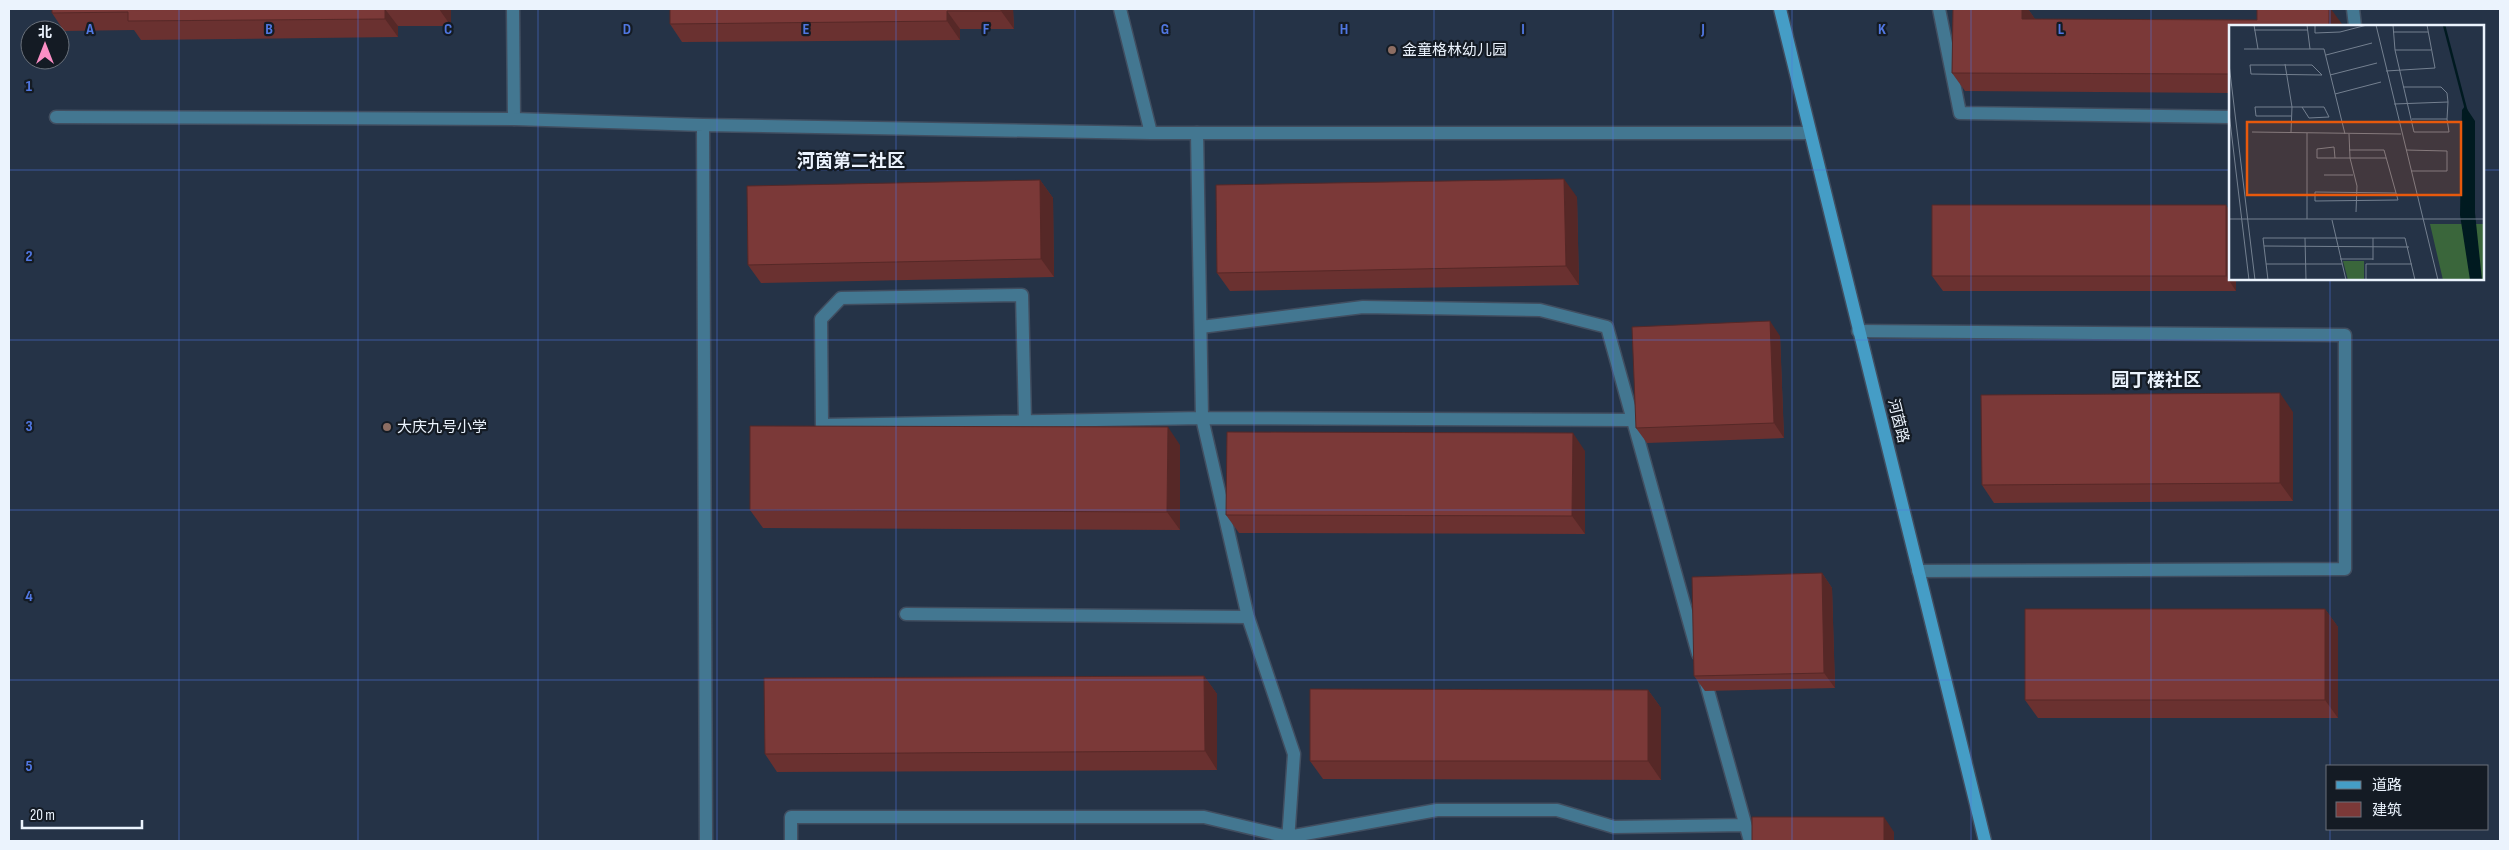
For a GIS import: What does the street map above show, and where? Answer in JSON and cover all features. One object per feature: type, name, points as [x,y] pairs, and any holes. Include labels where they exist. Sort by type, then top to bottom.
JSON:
[{"type":"street","points":[[513,9],[514,119]]},
{"type":"street","points":[[1120,9],[1151,133]]},
{"type":"street","name":"河茵路","points":[[1780,9],[1809,133],[1985,841]]},
{"type":"street","points":[[1938,9],[1960,113],[2229,117]]},
{"type":"street","points":[[2353,9],[2355,25]]},
{"type":"street","points":[[56,117],[514,119],[703,125],[1151,133],[1809,133]]},
{"type":"street","points":[[703,125],[706,841]]},
{"type":"street","points":[[1197,133],[1202,418],[1248,617],[1294,754],[1288,839]]},
{"type":"street","points":[[1025,422],[1022,295],[840,298],[820,319],[822,425],[1025,422],[1202,418],[1633,420]]},
{"type":"street","points":[[1201,327],[1362,307],[1540,310],[1607,327],[1750,841]]},
{"type":"street","points":[[1858,330],[2346,335],[2346,569],[1918,571]]},
{"type":"street","points":[[906,614],[1248,617]]},
{"type":"street","points":[[791,841],[791,818],[1204,818],[1288,839],[1437,810],[1557,810],[1614,827],[1746,825]]},
{"type":"building","points":[[52,9],[385,9],[385,19],[128,21],[128,12],[52,13]]},
{"type":"building","points":[[670,9],[1001,9],[1001,11],[947,11],[947,21],[670,24]]},
{"type":"building","points":[[1953,9],[2022,9],[2022,19],[2257,20],[2257,9],[2329,9],[2329,25],[2229,25],[2229,74],[1952,73]]},
{"type":"building","points":[[1564,179],[1566,266],[1217,273],[1216,185]]},
{"type":"building","points":[[1040,180],[1041,259],[748,265],[747,186]]},
{"type":"building","points":[[1932,205],[2226,205],[2226,276],[1932,276]]},
{"type":"building","points":[[1770,321],[1774,423],[1636,428],[1632,327]]},
{"type":"building","points":[[2280,393],[2280,483],[1982,485],[1981,395]]},
{"type":"building","points":[[750,426],[1168,427],[1167,512],[750,510]]},
{"type":"building","points":[[1227,432],[1573,433],[1572,516],[1226,515]]},
{"type":"building","points":[[1822,573],[1824,673],[1694,676],[1692,577]]},
{"type":"building","points":[[2025,609],[2325,609],[2325,700],[2025,700]]},
{"type":"building","points":[[1204,676],[1205,751],[765,754],[764,678]]},
{"type":"building","points":[[1310,689],[1648,690],[1648,761],[1310,761]]},
{"type":"building","points":[[1752,817],[1884,817],[1884,841],[1752,841]]},
{"type":"place","name":"金童格林幼儿园","points":[[1392,50]]},
{"type":"place","name":"大庆九号小学","points":[[387,427]]},
{"type":"district","name":"河茵第二社区","points":[[851,161]]},
{"type":"district","name":"园丁楼社区","points":[[2156,380]]}]
